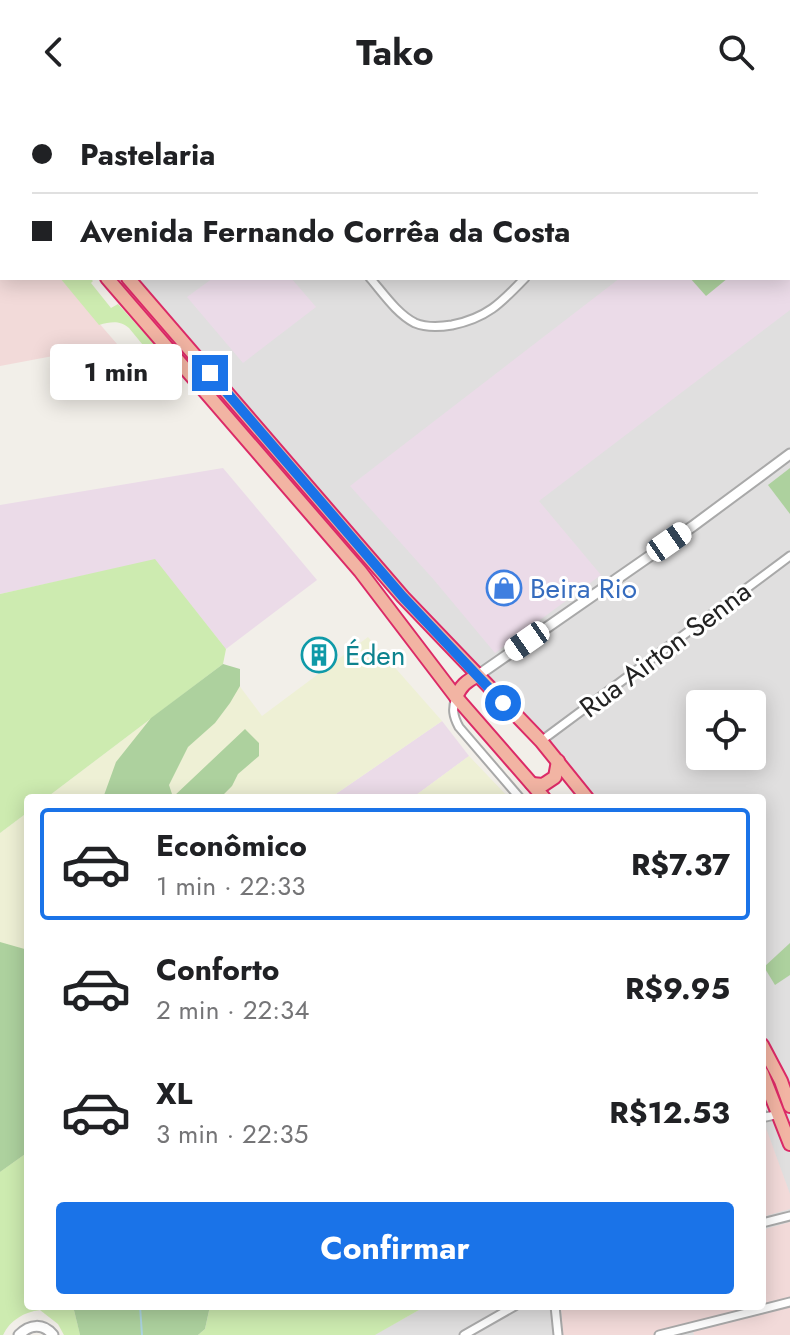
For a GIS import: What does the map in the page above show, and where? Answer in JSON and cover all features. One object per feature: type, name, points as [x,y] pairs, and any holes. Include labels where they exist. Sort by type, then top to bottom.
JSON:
[{"type":"highway","points":[[106,280],[360,571],[456,697],[541,794]]},
{"type":"highway","points":[[130,280],[403,597],[541,741],[584,794]]},
{"type":"highway","points":[[456,697],[460,688],[477,676]]},
{"type":"highway","points":[[532,784],[543,785],[555,777],[558,761]]},
{"type":"highway","points":[[766,1053],[781,1081],[790,1144]]},
{"type":"highway","points":[[766,1080],[784,1110]]},
{"type":"street","points":[[372,280],[393,305],[415,323],[438,328],[473,321],[502,303],[523,280]]},
{"type":"street","points":[[477,676],[693,526],[790,454]]},
{"type":"street","name":"Rua Airton Senna","points":[[541,741],[790,556]]},
{"type":"street","points":[[456,697],[452,707],[459,727],[517,794]]},
{"type":"street","points":[[766,1222],[790,1216]]},
{"type":"street","points":[[766,1309],[790,1302]]},
{"type":"street","points":[[464,1335],[508,1310]]},
{"type":"street","points":[[555,1310],[558,1335]]},
{"type":"street","points":[[659,1335],[691,1331],[763,1310]]},
{"type":"street","points":[[19,1335],[24,1329],[36,1326],[46,1328],[53,1335]]},
{"type":"shaded area","points":[[0,280],[62,280],[117,344],[0,366]]},
{"type":"shaded area","points":[[140,280],[790,280],[790,1096],[766,1043],[766,794],[586,794],[403,594]]},
{"type":"shaded area","points":[[210,280],[293,280],[316,307],[243,363],[187,297]]},
{"type":"shaded area","points":[[617,280],[692,280],[707,295],[726,280],[790,280],[790,310],[539,501],[601,575],[495,653],[350,486]]},
{"type":"shaded area","points":[[223,468],[317,580],[226,649],[155,560],[0,594],[0,505]]},
{"type":"shaded area","points":[[442,721],[469,756],[417,794],[336,794]]},
{"type":"shaded area","points":[[790,1106],[790,1335],[374,1335],[419,1310],[766,1310],[766,1119]]},
{"type":"shaded area","points":[[766,1128],[790,1194],[790,1209],[766,1216]]},
{"type":"shaded area","points":[[790,1222],[790,1300],[766,1307],[766,1229]]},
{"type":"shaded area","points":[[790,1305],[790,1335],[694,1335],[693,1330]]},
{"type":"shaded area","points":[[561,1310],[753,1310],[662,1335],[563,1335]]},
{"type":"green space","points":[[62,280],[92,280],[91,283],[111,308],[118,304],[180,373],[180,388],[129,328],[115,322],[99,325]]},
{"type":"green space","points":[[692,280],[726,280],[706,296]]},
{"type":"green space","points":[[790,468],[790,514],[768,485]]},
{"type":"green space","points":[[155,559],[226,649],[223,664],[51,794],[24,794],[24,815],[0,833],[0,594]]},
{"type":"green space","points":[[368,637],[442,721],[336,794],[51,794],[223,664],[262,716]]},
{"type":"green space","points":[[223,664],[240,669],[240,686],[230,703],[215,723],[188,747],[169,785],[172,794],[104,794],[116,762],[151,718]]},
{"type":"green space","points":[[245,729],[259,743],[259,756],[238,774],[224,794],[176,794]]},
{"type":"green space","points":[[469,756],[505,794],[417,794]]},
{"type":"green space","points":[[24,815],[24,1310],[40,1310],[27,1312],[7,1326],[3,1335],[0,1335],[0,833]]},
{"type":"green space","points":[[0,942],[24,949],[24,1155],[0,1172]]},
{"type":"green space","points":[[790,943],[790,975],[775,985],[766,965]]},
{"type":"green space","points":[[24,1155],[24,1310],[40,1310],[18,1318],[3,1335],[0,1335],[0,1172]]},
{"type":"green space","points":[[40,1310],[74,1310],[80,1335],[64,1335],[58,1324]]},
{"type":"green space","points":[[40,1310],[74,1310],[80,1335],[64,1335],[58,1324]]},
{"type":"green space","points":[[74,1310],[209,1310],[205,1329],[198,1335],[80,1335]]},
{"type":"green space","points":[[209,1310],[419,1310],[375,1335],[198,1335],[205,1329]]},
{"type":"waterway","points":[[140,1310],[142,1335]]},
{"type":"place","name":"Beira Rio","points":[[504,588]]},
{"type":"place","name":"Éden","points":[[319,655]]},
{"type":"route","points":[[210,373],[403,597],[503,703]]}]
